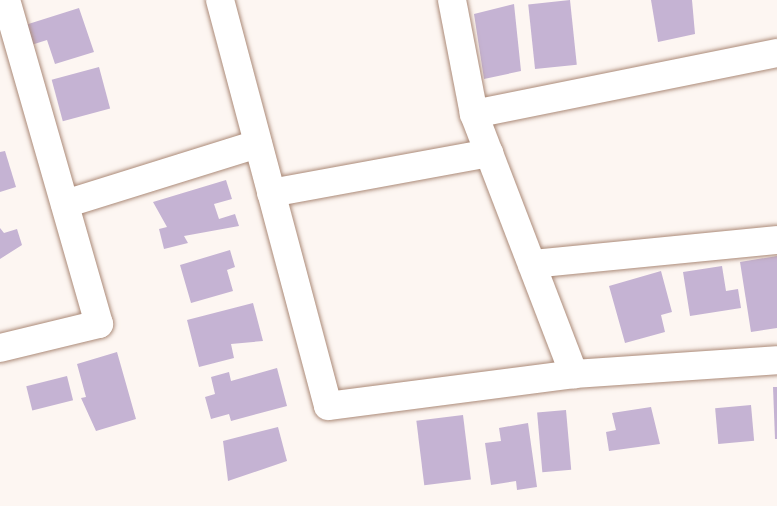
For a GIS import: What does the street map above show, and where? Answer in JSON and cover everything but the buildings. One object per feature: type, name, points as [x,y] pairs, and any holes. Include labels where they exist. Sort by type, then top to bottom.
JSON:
[{"type":"street","points":[[0,348],[99,324],[6,0]]},
{"type":"street","points":[[220,0],[328,406],[574,374],[777,360]]},
{"type":"street","points":[[452,0],[474,114],[574,374]]},
{"type":"street","points":[[474,114],[777,52]]},
{"type":"street","points":[[65,204],[258,144]]},
{"type":"street","points":[[271,193],[489,153]]},
{"type":"street","points":[[532,264],[777,240]]}]
